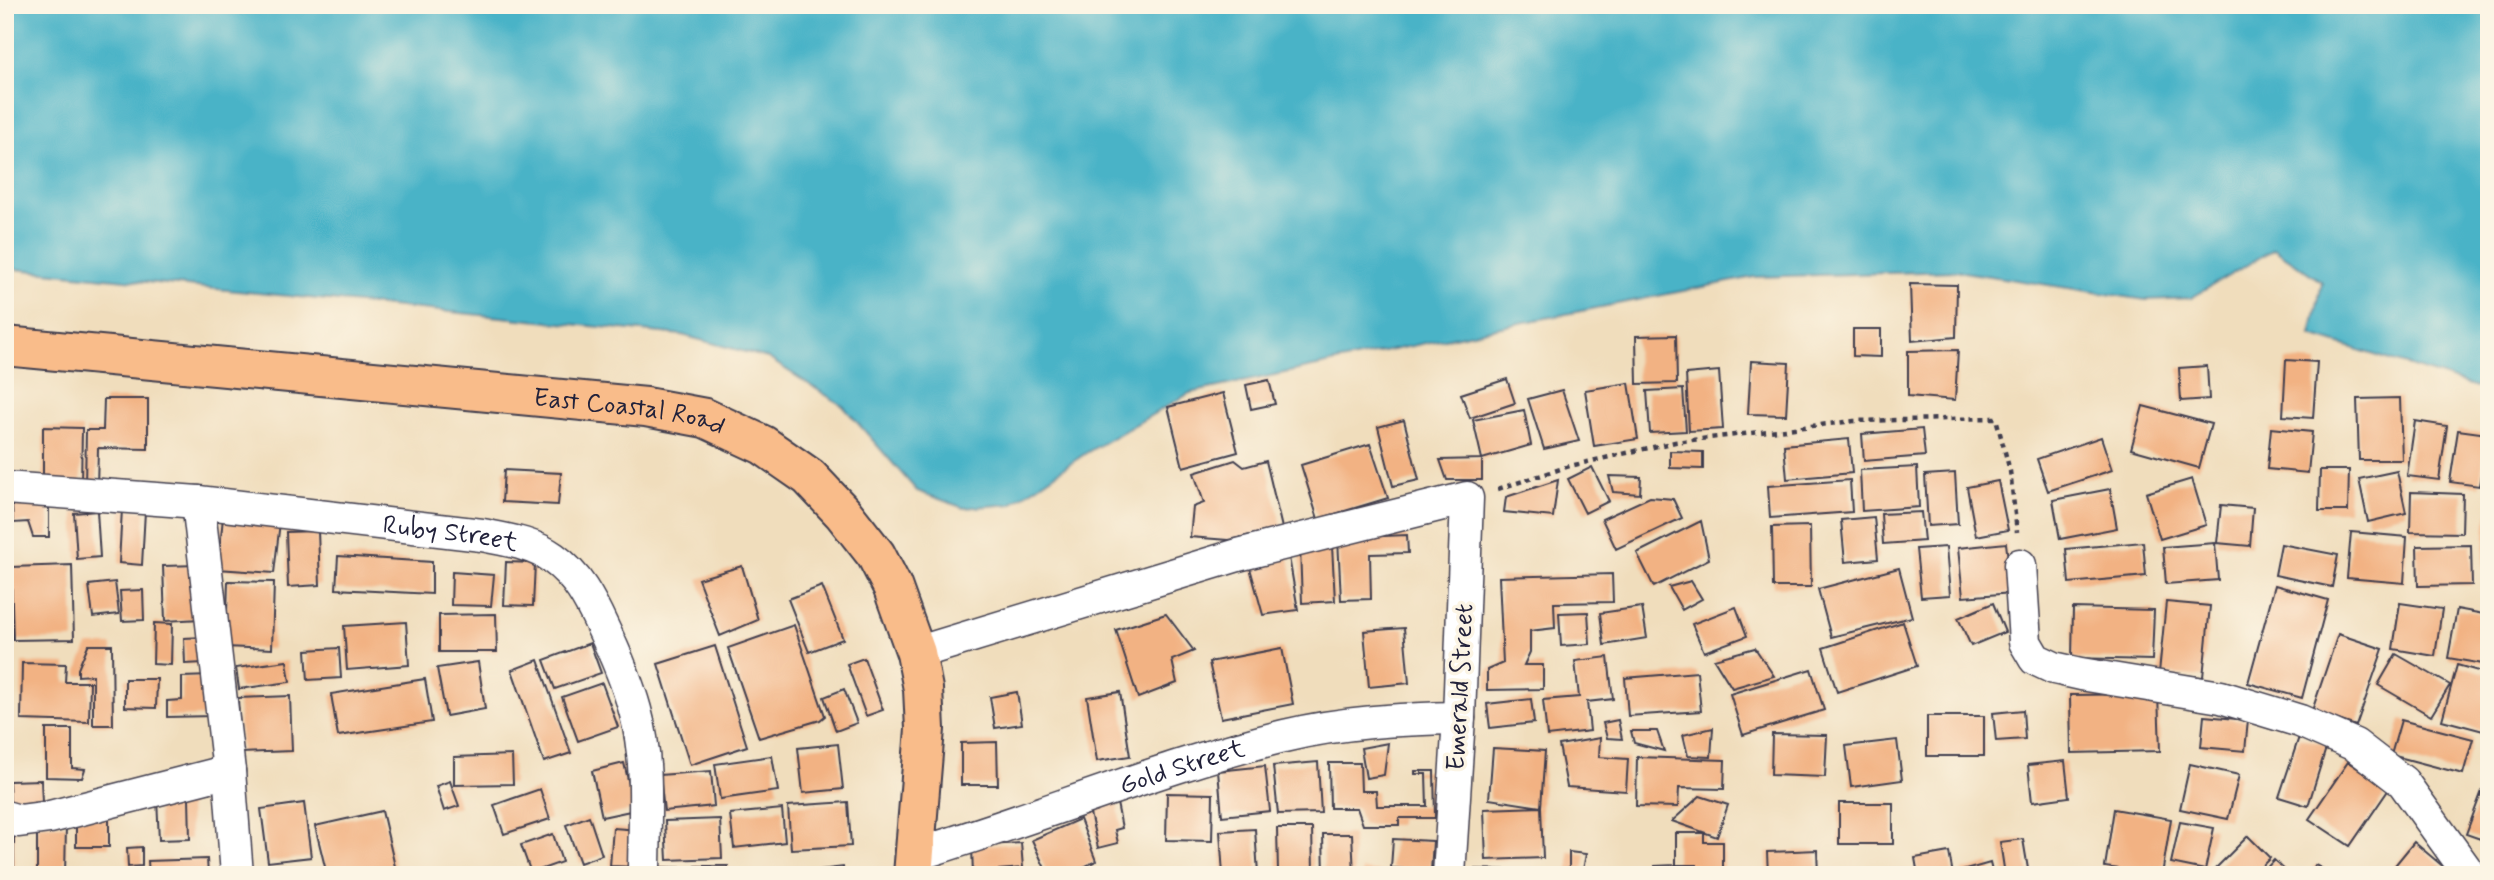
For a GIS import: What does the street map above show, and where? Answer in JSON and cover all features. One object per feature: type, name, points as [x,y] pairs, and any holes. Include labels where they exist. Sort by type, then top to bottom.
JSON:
[{"type":"main road","name":"East Coastal Road","points":[[5,346],[633,406],[705,418],[763,445],[809,477],[843,513],[876,555],[892,586],[916,653],[923,689],[925,729],[913,865]]},
{"type":"street","name":"Ruby Street","points":[[5,488],[198,502],[482,535],[525,543],[551,557],[573,575],[592,606],[619,663],[636,711],[644,775],[644,875]]},
{"type":"street","points":[[916,653],[1238,555],[1467,498]]},
{"type":"street","name":"Emerald Street","points":[[1449,875],[1459,718],[1467,498]]},
{"type":"street","points":[[198,502],[229,771],[237,875]]},
{"type":"street","points":[[2020,565],[2025,642],[2035,659],[2054,668],[2081,674],[2221,697],[2300,721],[2355,746],[2403,782],[2470,875]]},
{"type":"street","name":"Gold Street","points":[[913,865],[974,837],[1173,767],[1286,735],[1345,724],[1459,718]]},
{"type":"street","points":[[5,817],[19,821],[50,817],[229,771]]},
{"type":"path","points":[[1467,498],[1570,466],[1675,442],[1854,421],[1996,418],[2010,471],[2020,565]]},
{"type":"water","points":[[5,5],[2489,5],[2489,391],[2311,335],[2322,282],[2274,249],[2191,298],[2146,300],[1957,271],[1754,277],[1190,393],[1086,453],[1011,504],[964,508],[917,491],[843,406],[768,358],[682,335],[5,268]]},
{"type":"building","points":[[1910,284],[1957,285],[1956,337],[1912,341]]},
{"type":"building","points":[[1853,329],[1881,329],[1881,357],[1853,356]]},
{"type":"building","points":[[1676,335],[1677,383],[1637,384],[1636,336]]},
{"type":"building","points":[[1958,350],[1955,400],[1908,396],[1908,351]]},
{"type":"building","points":[[2286,360],[2317,362],[2313,418],[2283,416]]},
{"type":"building","points":[[1751,361],[1789,363],[1786,415],[1748,414]]},
{"type":"building","points":[[2207,366],[2209,399],[2181,401],[2179,368]]},
{"type":"building","points":[[1719,371],[1723,429],[1689,431],[1686,374]]},
{"type":"building","points":[[1507,379],[1515,403],[1470,418],[1461,394]]},
{"type":"building","points":[[1269,380],[1275,404],[1251,409],[1246,385]]},
{"type":"building","points":[[1629,383],[1638,439],[1594,446],[1585,390]]},
{"type":"building","points":[[1683,389],[1686,431],[1650,433],[1647,391]]},
{"type":"building","points":[[1562,390],[1579,441],[1544,449],[1528,399]]},
{"type":"building","points":[[1223,393],[1238,452],[1183,467],[1168,407]]},
{"type":"building","points":[[2400,398],[2402,460],[2359,460],[2357,399]]},
{"type":"building","points":[[104,399],[148,399],[148,449],[98,448],[97,488],[85,487],[86,430],[103,430]]},
{"type":"building","points":[[2143,406],[2211,424],[2199,468],[2131,449]]},
{"type":"building","points":[[1524,410],[1531,445],[1482,459],[1473,420]]},
{"type":"building","points":[[1404,420],[1419,480],[1393,486],[1378,427]]},
{"type":"building","points":[[2415,421],[2447,426],[2439,480],[2407,476]]},
{"type":"building","points":[[43,427],[82,428],[81,485],[43,484]]},
{"type":"building","points":[[2271,428],[2312,432],[2308,473],[2267,469]]},
{"type":"building","points":[[1922,429],[1925,456],[1864,461],[1862,434]]},
{"type":"building","points":[[2458,430],[2488,434],[2479,486],[2450,482]]},
{"type":"building","points":[[2101,437],[2112,470],[2048,491],[2037,459]]},
{"type":"building","points":[[1849,439],[1852,473],[1787,479],[1784,445]]},
{"type":"building","points":[[1370,444],[1388,498],[1318,519],[1301,465]]},
{"type":"building","points":[[1670,451],[1703,452],[1703,469],[1670,468]]},
{"type":"building","points":[[1482,459],[1482,480],[1447,480],[1440,460]]},
{"type":"building","points":[[1235,460],[1244,467],[1266,461],[1282,528],[1228,540],[1190,537],[1193,507],[1204,503],[1194,473]]},
{"type":"building","points":[[1592,467],[1609,501],[1585,513],[1568,479]]},
{"type":"building","points":[[1917,467],[1919,507],[1862,511],[1860,470]]},
{"type":"building","points":[[504,470],[561,473],[558,505],[502,502]]},
{"type":"building","points":[[2320,470],[2349,470],[2348,511],[2319,511]]},
{"type":"building","points":[[2397,471],[2406,513],[2368,522],[2359,479]]},
{"type":"building","points":[[1955,473],[1958,524],[1928,526],[1925,475]]},
{"type":"building","points":[[1609,476],[1641,477],[1640,494],[1613,492]]},
{"type":"building","points":[[2192,479],[2206,525],[2160,539],[2146,493]]},
{"type":"building","points":[[1558,480],[1553,517],[1504,512],[1506,497]]},
{"type":"building","points":[[1850,480],[1852,512],[1770,518],[1768,486]]},
{"type":"building","points":[[1998,481],[2008,530],[1976,536],[1967,487]]},
{"type":"building","points":[[2110,489],[2117,528],[2060,539],[2053,500]]},
{"type":"building","points":[[2411,492],[2463,494],[2462,533],[2410,532]]},
{"type":"building","points":[[1650,497],[1673,499],[1682,518],[1616,549],[1602,519]]},
{"type":"building","points":[[12,505],[49,505],[49,537],[33,537],[28,522],[13,523]]},
{"type":"building","points":[[2221,505],[2253,508],[2250,546],[2217,543]]},
{"type":"building","points":[[122,509],[145,511],[142,565],[119,563]]},
{"type":"building","points":[[97,511],[100,557],[77,559],[74,513]]},
{"type":"building","points":[[1921,512],[1924,541],[1883,544],[1881,514]]},
{"type":"building","points":[[2489,514],[2489,569],[2483,568]]},
{"type":"building","points":[[223,517],[280,522],[274,573],[218,569]]},
{"type":"building","points":[[1874,517],[1878,559],[1845,562],[1841,520]]},
{"type":"building","points":[[1701,521],[1709,559],[1654,587],[1637,553]]},
{"type":"building","points":[[1810,526],[1811,587],[1773,587],[1772,527]]},
{"type":"building","points":[[318,531],[320,585],[288,587],[286,532]]},
{"type":"building","points":[[2351,532],[2407,537],[2404,583],[2347,578]]},
{"type":"building","points":[[1407,535],[1408,553],[1370,554],[1371,599],[1341,600],[1338,538]]},
{"type":"building","points":[[2143,542],[2146,576],[2069,583],[2066,549]]},
{"type":"building","points":[[2006,543],[2012,593],[1963,597],[1958,548]]},
{"type":"building","points":[[2215,543],[2218,580],[2166,584],[2163,547]]},
{"type":"building","points":[[2281,544],[2338,555],[2332,587],[2275,575]]},
{"type":"building","points":[[2471,545],[2472,585],[2418,586],[2417,546]]},
{"type":"building","points":[[1332,546],[1335,601],[1302,603],[1300,547]]},
{"type":"building","points":[[1946,547],[1950,595],[1921,597],[1916,549]]},
{"type":"building","points":[[338,556],[432,562],[432,594],[336,589]]},
{"type":"building","points":[[1289,557],[1298,610],[1263,615],[1250,568]]},
{"type":"building","points":[[506,562],[535,563],[533,606],[504,605]]},
{"type":"building","points":[[72,565],[74,639],[13,640],[11,567]]},
{"type":"building","points":[[199,565],[201,619],[165,621],[163,566]]},
{"type":"building","points":[[742,566],[758,620],[720,636],[698,579]]},
{"type":"building","points":[[1899,568],[1912,617],[1831,637],[1818,589]]},
{"type":"building","points":[[452,572],[494,575],[491,606],[451,605]]},
{"type":"building","points":[[1612,574],[1613,602],[1554,603],[1555,628],[1530,631],[1530,652],[1524,665],[1543,665],[1543,689],[1487,690],[1487,670],[1503,663],[1499,577]]},
{"type":"building","points":[[228,581],[274,582],[272,649],[226,647]]},
{"type":"building","points":[[1691,581],[1702,599],[1682,610],[1669,587]]},
{"type":"building","points":[[115,582],[119,614],[93,617],[89,585]]},
{"type":"building","points":[[2275,585],[2328,600],[2302,698],[2248,683]]},
{"type":"building","points":[[822,586],[843,639],[809,652],[788,599]]},
{"type":"building","points":[[143,590],[144,620],[122,621],[120,591]]},
{"type":"building","points":[[2166,602],[2210,606],[2203,677],[2159,673]]},
{"type":"building","points":[[1993,603],[2005,632],[1971,646],[1958,618]]},
{"type":"building","points":[[2400,603],[2442,609],[2435,656],[2393,649]]},
{"type":"building","points":[[1642,607],[1647,638],[1604,645],[1600,613]]},
{"type":"building","points":[[1736,607],[1747,636],[1704,652],[1692,624]]},
{"type":"building","points":[[2073,608],[2154,610],[2152,660],[2072,658]]},
{"type":"building","points":[[2457,609],[2489,615],[2489,665],[2448,658]]},
{"type":"building","points":[[1588,612],[1590,644],[1561,646],[1559,613]]},
{"type":"building","points":[[496,614],[497,652],[439,652],[439,615]]},
{"type":"building","points":[[1166,614],[1194,651],[1172,660],[1177,683],[1138,698],[1116,630]]},
{"type":"building","points":[[406,622],[409,665],[347,670],[344,626]]},
{"type":"building","points":[[1903,622],[1917,666],[1837,692],[1823,648]]},
{"type":"building","points":[[154,623],[172,624],[171,665],[153,664]]},
{"type":"building","points":[[794,625],[825,716],[820,720],[759,738],[728,648]]},
{"type":"building","points":[[1404,628],[1409,683],[1369,687],[1364,631]]},
{"type":"building","points":[[2338,634],[2383,649],[2356,726],[2312,711]]},
{"type":"building","points":[[204,637],[204,663],[185,664],[184,638]]},
{"type":"building","points":[[590,643],[601,673],[555,689],[544,660]]},
{"type":"building","points":[[88,645],[112,645],[113,725],[93,725],[93,675],[78,676],[78,669]]},
{"type":"building","points":[[715,646],[747,746],[690,765],[658,664]]},
{"type":"building","points":[[339,648],[341,678],[308,680],[306,650]]},
{"type":"building","points":[[1282,648],[1293,704],[1221,718],[1209,662]]},
{"type":"building","points":[[1755,648],[1774,676],[1732,688],[1714,659]]},
{"type":"building","points":[[2396,654],[2450,685],[2431,716],[2378,685]]},
{"type":"building","points":[[1608,657],[1613,699],[1587,702],[1590,731],[1547,736],[1543,700],[1579,697],[1575,661]]},
{"type":"building","points":[[864,658],[883,710],[866,716],[847,664]]},
{"type":"building","points":[[538,660],[571,753],[544,762],[512,670]]},
{"type":"building","points":[[287,661],[290,682],[239,689],[236,668]]},
{"type":"building","points":[[478,662],[485,709],[446,716],[437,668]]},
{"type":"building","points":[[22,663],[66,664],[65,682],[90,682],[89,722],[21,720]]},
{"type":"building","points":[[2457,665],[2489,674],[2487,732],[2442,720]]},
{"type":"building","points":[[1811,669],[1824,710],[1743,735],[1730,694]]},
{"type":"building","points":[[1697,672],[1701,711],[1628,716],[1625,678]]},
{"type":"building","points":[[211,676],[213,716],[167,717],[167,701],[182,700],[182,677]]},
{"type":"building","points":[[125,679],[157,679],[156,708],[125,707]]},
{"type":"building","points":[[425,679],[432,722],[338,736],[331,694]]},
{"type":"building","points":[[602,683],[618,727],[578,741],[562,697]]},
{"type":"building","points":[[844,689],[857,723],[836,731],[824,697]]},
{"type":"building","points":[[1017,692],[1022,724],[995,728],[990,697]]},
{"type":"building","points":[[1120,692],[1130,756],[1097,761],[1087,697]]},
{"type":"building","points":[[2158,694],[2160,751],[2071,753],[2070,695]]},
{"type":"building","points":[[290,696],[292,751],[241,753],[238,698]]},
{"type":"building","points":[[1531,699],[1534,723],[1490,728],[1487,704]]},
{"type":"building","points":[[2023,710],[2025,739],[1996,741],[1993,713]]},
{"type":"building","points":[[1927,716],[1984,716],[1984,756],[1927,756]]},
{"type":"building","points":[[2204,716],[2248,720],[2245,751],[2201,747]]},
{"type":"building","points":[[1618,720],[1622,739],[1607,738],[1603,723]]},
{"type":"building","points":[[2401,720],[2473,739],[2463,774],[2391,755]]},
{"type":"building","points":[[1713,728],[1711,757],[1688,756],[1683,735]]},
{"type":"building","points":[[46,729],[72,729],[72,768],[85,769],[82,778],[46,777]]},
{"type":"building","points":[[1631,731],[1657,731],[1664,751],[1634,743]]},
{"type":"building","points":[[1772,734],[1827,735],[1825,777],[1771,775]]},
{"type":"building","points":[[2299,737],[2327,745],[2308,806],[2279,797]]},
{"type":"building","points":[[1600,738],[1599,757],[1628,759],[1626,791],[1567,787],[1559,745]]},
{"type":"building","points":[[1897,740],[1902,780],[1851,787],[1846,746]]},
{"type":"building","points":[[997,742],[998,785],[961,785],[961,743]]},
{"type":"building","points":[[1388,743],[1384,775],[1366,778],[1361,748]]},
{"type":"building","points":[[838,744],[843,789],[803,793],[798,748]]},
{"type":"building","points":[[1493,748],[1545,751],[1541,807],[1489,799]]},
{"type":"building","points":[[512,755],[513,784],[454,785],[454,757]]},
{"type":"building","points":[[772,756],[778,791],[720,799],[715,764]]},
{"type":"building","points":[[1637,757],[1725,760],[1724,789],[1679,788],[1678,807],[1636,806]]},
{"type":"building","points":[[2065,761],[2069,797],[2032,802],[2028,765]]},
{"type":"building","points":[[1318,762],[1321,813],[1278,814],[1273,766]]},
{"type":"building","points":[[2348,762],[2389,789],[2350,846],[2309,819]]},
{"type":"building","points":[[624,763],[635,810],[602,817],[592,771]]},
{"type":"building","points":[[1329,763],[1360,763],[1361,791],[1376,791],[1377,806],[1427,806],[1426,774],[1415,774],[1415,771],[1434,771],[1435,818],[1399,818],[1399,825],[1363,825],[1357,808],[1330,808]]},
{"type":"building","points":[[2190,764],[2239,775],[2228,819],[2180,809]]},
{"type":"building","points":[[1265,766],[1270,811],[1222,816],[1218,771]]},
{"type":"building","points":[[711,771],[714,806],[664,811],[660,775]]},
{"type":"building","points":[[2489,772],[2489,842],[2466,834]]},
{"type":"building","points":[[41,780],[42,803],[10,805],[9,781]]},
{"type":"building","points":[[450,781],[459,806],[444,811],[436,786]]},
{"type":"building","points":[[540,789],[550,819],[504,834],[494,805]]},
{"type":"building","points":[[1167,793],[1213,794],[1212,841],[1166,840]]},
{"type":"building","points":[[1700,796],[1728,805],[1717,837],[1672,821]]},
{"type":"building","points":[[189,798],[190,839],[159,840],[157,799]]},
{"type":"building","points":[[848,802],[851,846],[791,849],[788,806]]},
{"type":"building","points":[[304,803],[311,857],[268,862],[261,809]]},
{"type":"building","points":[[1117,803],[1122,828],[1115,830],[1118,843],[1098,848],[1089,809]]},
{"type":"building","points":[[1839,803],[1893,803],[1893,844],[1839,844]]},
{"type":"building","points":[[1541,807],[1543,858],[1486,860],[1484,809]]},
{"type":"building","points":[[782,809],[785,842],[734,848],[730,814]]},
{"type":"building","points":[[2114,809],[2171,819],[2162,875],[2105,867]]},
{"type":"building","points":[[382,811],[397,875],[327,875],[315,826]]},
{"type":"building","points":[[589,816],[602,855],[580,863],[566,825]]},
{"type":"building","points":[[76,818],[109,818],[109,847],[76,847]]},
{"type":"building","points":[[720,819],[722,858],[667,860],[665,821]]},
{"type":"building","points":[[1080,819],[1096,861],[1068,875],[1048,875],[1032,840]]},
{"type":"building","points":[[2180,822],[2214,828],[2205,870],[2171,863]]},
{"type":"building","points":[[37,825],[66,825],[65,875],[37,875]]},
{"type":"building","points":[[5,828],[14,828],[14,875],[5,875]]},
{"type":"building","points":[[613,828],[639,830],[637,867],[610,866]]},
{"type":"building","points":[[1277,828],[1312,828],[1313,871],[1278,872]]},
{"type":"building","points":[[1255,829],[1258,874],[1223,875],[1220,831]]},
{"type":"building","points":[[1676,833],[1704,833],[1704,842],[1723,842],[1723,875],[1697,875],[1697,865],[1676,865]]},
{"type":"building","points":[[553,834],[562,862],[531,873],[521,845]]},
{"type":"building","points":[[1323,834],[1352,834],[1354,875],[1324,875]]},
{"type":"building","points":[[2248,836],[2270,858],[2253,875],[2209,875]]},
{"type":"building","points":[[1393,839],[1433,841],[1431,871],[1391,868]]},
{"type":"building","points":[[2023,839],[2029,875],[2005,875],[2000,842]]},
{"type":"building","points":[[2414,842],[2445,868],[2439,875],[2387,875]]},
{"type":"building","points":[[1021,843],[1023,868],[999,870],[999,875],[973,875],[972,846]]},
{"type":"building","points":[[142,847],[142,866],[128,867],[127,848]]},
{"type":"building","points":[[1817,850],[1818,875],[1768,875],[1767,852]]},
{"type":"building","points":[[1569,852],[1586,854],[1582,875],[1531,875],[1531,871],[1569,870]]},
{"type":"building","points":[[1949,852],[1953,875],[1918,875],[1915,858]]},
{"type":"building","points":[[207,859],[208,875],[149,875],[148,861]]},
{"type":"building","points":[[2274,860],[2290,875],[2260,875]]},
{"type":"building","points":[[1990,863],[1993,875],[1963,875],[1962,871]]},
{"type":"building","points":[[1675,865],[1676,875],[1655,875],[1655,866]]},
{"type":"building","points":[[2315,865],[2334,875],[2310,875]]},
{"type":"building","points":[[696,866],[728,866],[728,875],[696,875]]},
{"type":"building","points":[[657,867],[688,868],[688,875],[656,875]]},
{"type":"building","points":[[843,867],[844,875],[796,875],[796,873]]},
{"type":"building","points":[[1467,869],[1514,870],[1514,875],[1466,875]]},
{"type":"building","points":[[1362,870],[1391,873],[1391,875],[1362,875]]}]
